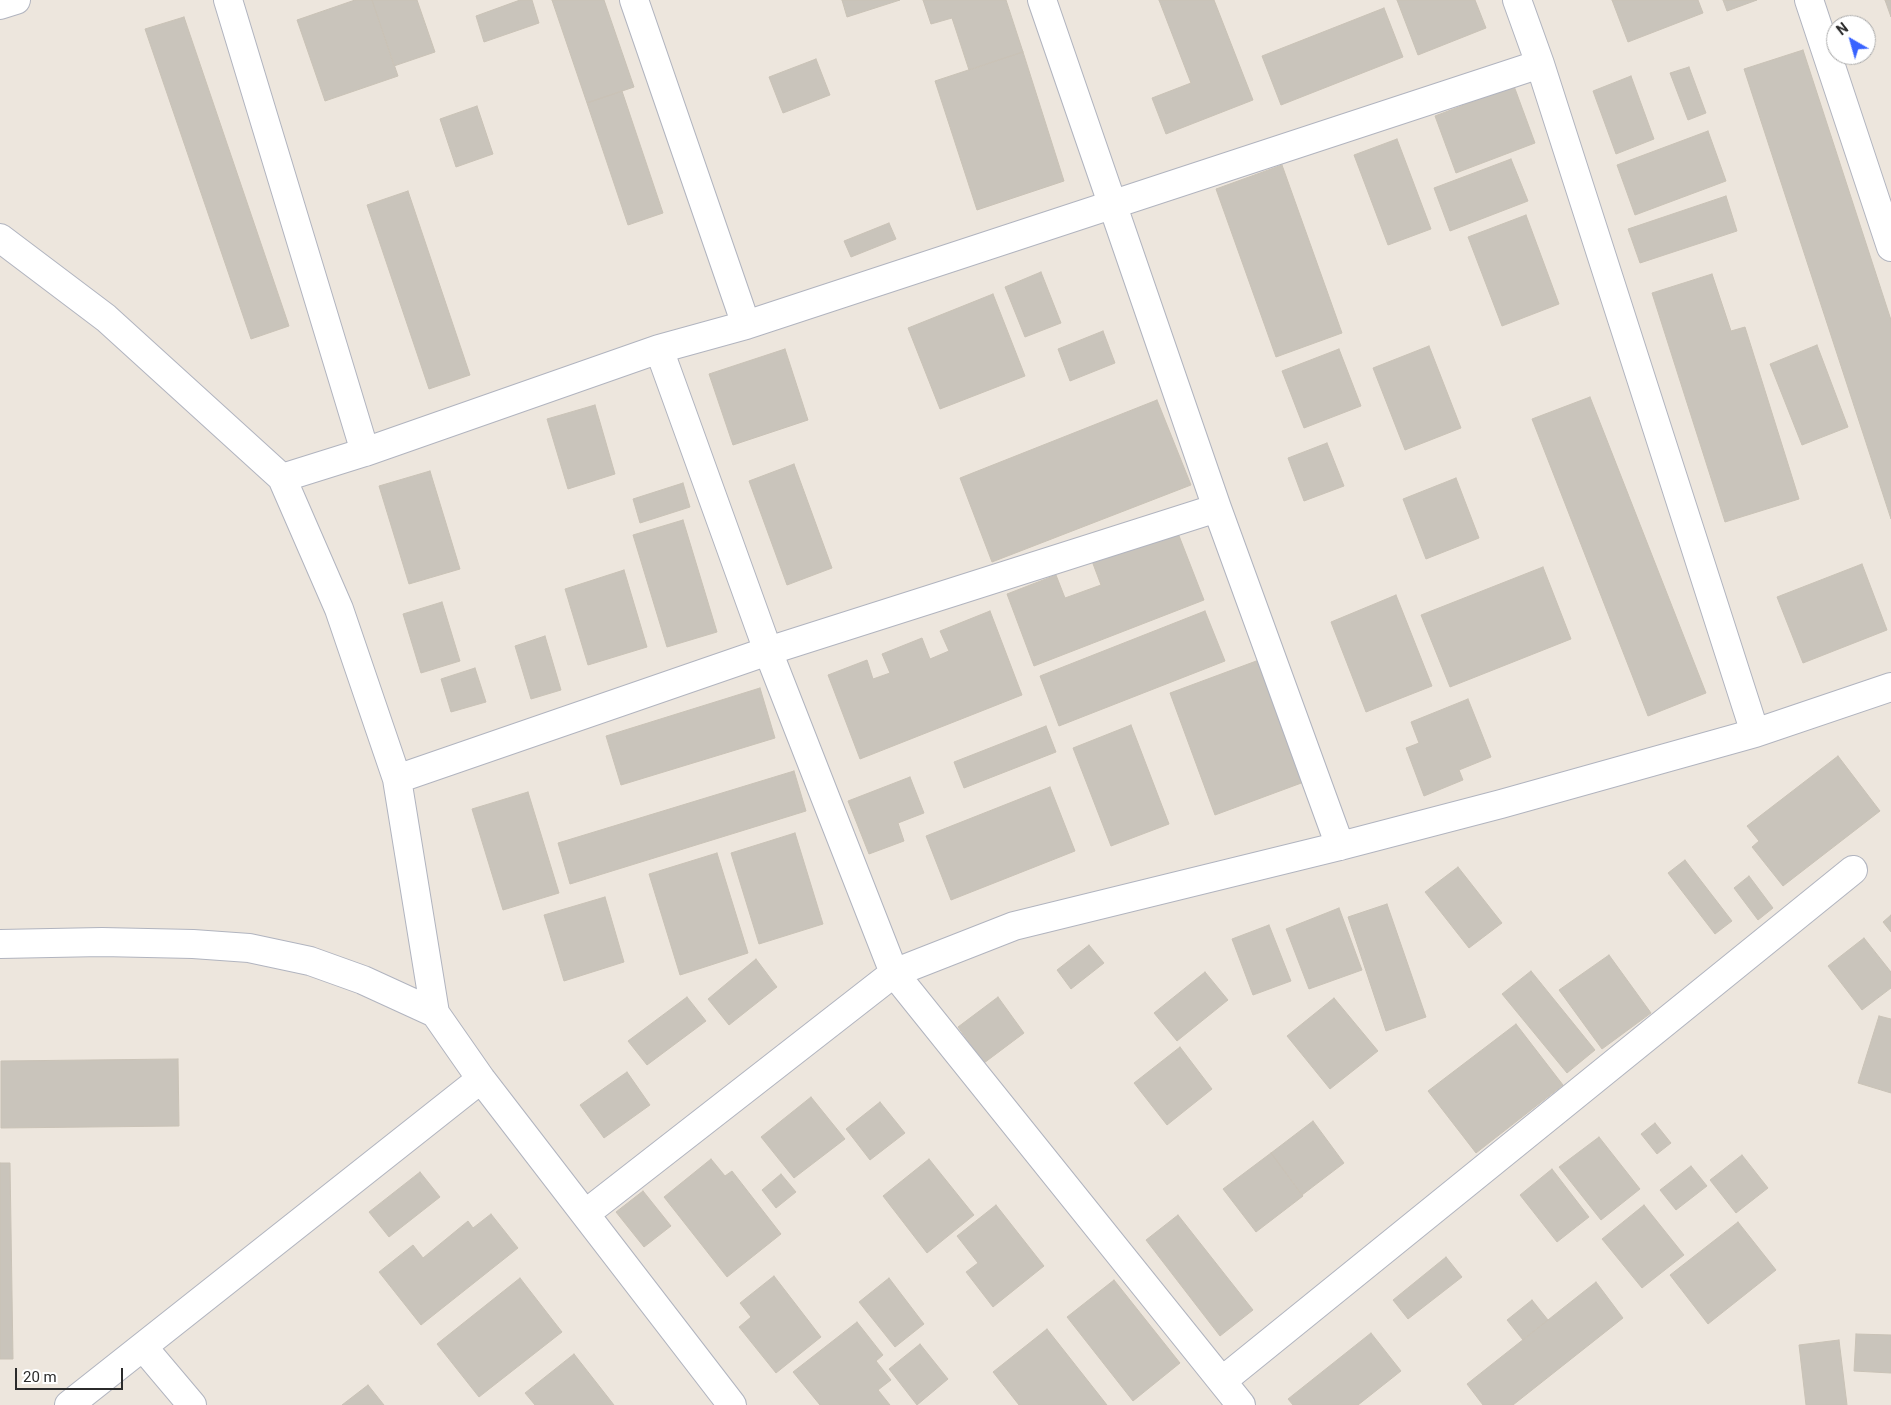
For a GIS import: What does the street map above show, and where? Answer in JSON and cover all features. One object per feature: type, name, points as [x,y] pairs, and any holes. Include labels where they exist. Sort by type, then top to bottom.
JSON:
[{"type":"street","points":[[0,5],[16,0]]},
{"type":"street","points":[[228,0],[365,452]]},
{"type":"street","points":[[634,0],[746,326]]},
{"type":"street","points":[[1042,0],[1218,508],[1340,846]]},
{"type":"street","points":[[1517,0],[1540,64],[1755,733]]},
{"type":"street","points":[[1809,0],[1891,247]]},
{"type":"street","points":[[282,478],[365,452],[659,349],[746,326],[1113,203],[1540,64]]},
{"type":"street","points":[[0,238],[106,318],[282,478],[339,609],[397,780],[435,1013],[481,1079],[732,1405]]},
{"type":"street","points":[[659,349],[768,651],[894,973],[1242,1405]]},
{"type":"street","points":[[397,780],[768,651],[1218,508]]},
{"type":"street","points":[[585,1214],[894,973],[1014,926],[1340,846],[1501,804],[1755,733],[1891,687]]},
{"type":"street","points":[[1222,1381],[1853,870]]},
{"type":"street","points":[[0,944],[102,942],[193,944],[249,948],[310,961],[363,980],[435,1013]]},
{"type":"street","points":[[69,1405],[481,1079]]},
{"type":"street","points":[[143,1347],[192,1405]]},
{"type":"building","points":[[355,0],[372,0],[398,76],[325,101],[297,20]]},
{"type":"building","points":[[372,0],[417,0],[435,52],[394,66]]},
{"type":"building","points":[[520,0],[532,0],[539,23],[484,42],[476,16]]},
{"type":"building","points":[[552,0],[604,0],[634,87],[587,103]]},
{"type":"building","points":[[842,0],[900,0],[847,17]]},
{"type":"building","points":[[923,0],[1006,0],[1023,52],[969,70],[952,18],[931,24]]},
{"type":"building","points":[[1159,0],[1214,0],[1253,100],[1166,134],[1152,98],[1191,83]]},
{"type":"building","points":[[1397,0],[1475,0],[1486,28],[1418,55]]},
{"type":"building","points":[[1612,0],[1698,0],[1703,13],[1628,42]]},
{"type":"building","points":[[1723,0],[1757,0],[1727,11]]},
{"type":"building","points":[[1885,0],[1891,0],[1891,17]]},
{"type":"building","points":[[1384,8],[1403,57],[1281,105],[1262,56]]},
{"type":"building","points":[[184,17],[289,326],[251,339],[145,29]]},
{"type":"building","points":[[1803,50],[1891,320],[1891,519],[1744,69]]},
{"type":"building","points":[[1023,52],[1064,181],[977,210],[935,81]]},
{"type":"building","points":[[816,59],[830,95],[783,113],[769,77]]},
{"type":"building","points":[[1689,67],[1706,113],[1688,120],[1670,73]]},
{"type":"building","points":[[1631,76],[1654,139],[1616,154],[1593,91]]},
{"type":"building","points":[[1514,86],[1535,143],[1456,173],[1435,116]]},
{"type":"building","points":[[622,91],[663,213],[628,225],[587,103]]},
{"type":"building","points":[[477,106],[493,154],[456,167],[440,119]]},
{"type":"building","points":[[1708,131],[1726,181],[1635,215],[1617,165]]},
{"type":"building","points":[[1397,139],[1431,229],[1388,245],[1354,155]]},
{"type":"building","points":[[1511,159],[1528,201],[1450,231],[1434,188]]},
{"type":"building","points":[[1282,165],[1342,333],[1276,357],[1216,189]]},
{"type":"building","points":[[408,191],[470,375],[429,389],[367,205]]},
{"type":"building","points":[[1726,196],[1737,231],[1640,263],[1628,229]]},
{"type":"building","points":[[1526,215],[1559,304],[1502,326],[1468,237]]},
{"type":"building","points":[[889,223],[896,239],[851,257],[844,241]]},
{"type":"building","points":[[1041,272],[1061,323],[1025,337],[1005,287]]},
{"type":"building","points":[[1712,274],[1731,331],[1745,327],[1799,499],[1725,522],[1652,293]]},
{"type":"building","points":[[993,294],[1025,376],[940,409],[908,328]]},
{"type":"building","points":[[1103,331],[1115,363],[1070,381],[1058,349]]},
{"type":"building","points":[[1817,345],[1848,427],[1802,445],[1770,364]]},
{"type":"building","points":[[1429,346],[1461,428],[1405,450],[1373,368]]},
{"type":"building","points":[[785,349],[808,420],[733,445],[709,374]]},
{"type":"building","points":[[1339,349],[1361,406],[1304,428],[1282,371]]},
{"type":"building","points":[[1590,397],[1706,693],[1648,716],[1532,419]]},
{"type":"building","points":[[1157,400],[1191,485],[992,562],[960,478]]},
{"type":"building","points":[[595,405],[615,474],[568,489],[547,419]]},
{"type":"building","points":[[1327,443],[1344,486],[1304,501],[1288,458]]},
{"type":"building","points":[[794,464],[832,568],[787,585],[749,481]]},
{"type":"building","points":[[430,471],[460,569],[409,584],[379,486]]},
{"type":"building","points":[[1456,478],[1479,538],[1426,559],[1403,499]]},
{"type":"building","points":[[683,483],[690,507],[640,523],[633,499]]},
{"type":"building","points":[[683,520],[717,632],[667,647],[633,535]]},
{"type":"building","points":[[1176,528],[1204,600],[1034,666],[1007,594],[1056,575],[1065,598],[1101,585],[1092,561]]},
{"type":"building","points":[[1862,564],[1887,630],[1803,663],[1777,597]]},
{"type":"building","points":[[1543,567],[1571,639],[1450,687],[1421,615]]},
{"type":"building","points":[[624,570],[647,647],[588,665],[565,589]]},
{"type":"building","points":[[1396,595],[1432,686],[1366,712],[1331,622]]},
{"type":"building","points":[[442,602],[460,661],[421,673],[403,614]]},
{"type":"building","points":[[990,611],[1022,695],[860,759],[828,675],[867,660],[873,679],[890,673],[882,654],[922,638],[930,659],[949,651],[940,631]]},
{"type":"building","points":[[1205,611],[1225,661],[1059,726],[1040,676]]},
{"type":"building","points":[[545,636],[561,690],[531,699],[515,646]]},
{"type":"building","points":[[1259,660],[1304,782],[1215,815],[1170,693]]},
{"type":"building","points":[[475,668],[486,702],[451,712],[441,679]]},
{"type":"building","points":[[760,688],[775,738],[621,785],[606,736]]},
{"type":"building","points":[[1468,699],[1491,757],[1459,770],[1463,780],[1424,796],[1406,748],[1419,743],[1411,722]]},
{"type":"building","points":[[1131,725],[1169,824],[1111,846],[1073,748]]},
{"type":"building","points":[[1046,726],[1056,752],[964,788],[954,762]]},
{"type":"building","points":[[1838,756],[1880,811],[1783,886],[1752,847],[1759,841],[1747,826]]},
{"type":"building","points":[[794,771],[806,811],[570,884],[558,843]]},
{"type":"building","points":[[910,777],[924,813],[898,823],[904,841],[869,854],[848,801]]},
{"type":"building","points":[[1050,787],[1075,851],[951,900],[926,836]]},
{"type":"building","points":[[528,792],[559,893],[503,910],[472,809]]},
{"type":"building","points":[[795,833],[823,924],[759,944],[731,853]]},
{"type":"building","points":[[717,853],[748,953],[680,975],[649,874]]},
{"type":"building","points":[[1685,860],[1732,921],[1715,934],[1668,873]]},
{"type":"building","points":[[1458,867],[1502,923],[1469,948],[1425,892]]},
{"type":"building","points":[[1749,876],[1773,908],[1758,920],[1734,888]]},
{"type":"building","points":[[605,897],[624,962],[564,981],[544,915]]},
{"type":"building","points":[[1387,904],[1426,1017],[1386,1031],[1348,917]]},
{"type":"building","points":[[1339,908],[1362,970],[1309,989],[1286,929]]},
{"type":"building","points":[[1891,915],[1891,932],[1883,922]]},
{"type":"building","points":[[1269,925],[1291,981],[1253,995],[1232,939]]},
{"type":"building","points":[[1864,938],[1891,972],[1891,988],[1862,1010],[1828,966]]},
{"type":"building","points":[[1089,945],[1104,963],[1071,989],[1057,970]]},
{"type":"building","points":[[1609,955],[1651,1013],[1602,1049],[1559,990]]},
{"type":"building","points":[[756,959],[777,987],[729,1025],[708,999]]},
{"type":"building","points":[[1531,971],[1595,1050],[1567,1073],[1502,994]]},
{"type":"building","points":[[1205,972],[1228,1000],[1177,1041],[1154,1013]]},
{"type":"building","points":[[687,997],[706,1021],[647,1065],[628,1041]]},
{"type":"building","points":[[998,997],[1024,1033],[984,1063],[958,1027]]},
{"type":"building","points":[[1334,998],[1378,1051],[1330,1089],[1287,1036]]},
{"type":"building","points":[[1879,1016],[1891,1019],[1891,1093],[1858,1083]]},
{"type":"building","points":[[1516,1024],[1563,1085],[1476,1153],[1428,1091]]},
{"type":"building","points":[[1180,1047],[1212,1089],[1167,1125],[1134,1083]]},
{"type":"building","points":[[178,1059],[179,1126],[1,1128],[1,1061]]},
{"type":"building","points":[[627,1072],[650,1105],[604,1138],[580,1105]]},
{"type":"building","points":[[811,1097],[845,1139],[794,1178],[761,1137]]},
{"type":"building","points":[[880,1102],[905,1133],[870,1160],[846,1129]]},
{"type":"building","points":[[1313,1121],[1344,1163],[1302,1195],[1271,1153]]},
{"type":"building","points":[[1655,1123],[1671,1143],[1657,1154],[1641,1134]]},
{"type":"building","points":[[1599,1137],[1640,1189],[1601,1220],[1559,1167]]},
{"type":"building","points":[[1271,1153],[1303,1196],[1256,1232],[1223,1189]]},
{"type":"building","points":[[1742,1155],[1768,1188],[1736,1213],[1710,1180]]},
{"type":"building","points":[[711,1159],[725,1176],[732,1171],[781,1234],[727,1277],[664,1197]]},
{"type":"building","points":[[929,1159],[974,1215],[927,1253],[883,1196]]},
{"type":"building","points":[[0,1163],[10,1163],[13,1359],[0,1359]]},
{"type":"building","points":[[1691,1166],[1707,1186],[1676,1210],[1660,1190]]},
{"type":"building","points":[[1552,1169],[1589,1217],[1557,1242],[1520,1195]]},
{"type":"building","points":[[420,1172],[440,1197],[389,1237],[369,1212]]},
{"type":"building","points":[[781,1174],[796,1192],[776,1208],[762,1190]]},
{"type":"building","points":[[643,1191],[671,1226],[644,1247],[616,1212]]},
{"type":"building","points":[[996,1205],[1044,1266],[993,1307],[966,1272],[978,1263],[957,1236]]},
{"type":"building","points":[[1644,1205],[1684,1255],[1642,1288],[1602,1239]]},
{"type":"building","points":[[491,1214],[518,1248],[421,1325],[379,1272],[413,1245],[423,1258],[468,1221],[473,1228]]},
{"type":"building","points":[[1178,1215],[1253,1310],[1220,1336],[1146,1240]]},
{"type":"building","points":[[1738,1222],[1776,1270],[1708,1324],[1670,1275]]},
{"type":"building","points":[[1446,1257],[1462,1277],[1408,1319],[1393,1300]]},
{"type":"building","points":[[774,1276],[821,1337],[776,1373],[739,1327],[751,1317],[740,1303]]},
{"type":"building","points":[[520,1278],[562,1332],[479,1397],[437,1344]]},
{"type":"building","points":[[889,1278],[924,1324],[895,1347],[859,1302]]},
{"type":"building","points":[[1114,1280],[1180,1363],[1133,1401],[1067,1317]]},
{"type":"building","points":[[1596,1282],[1623,1318],[1513,1405],[1483,1405],[1467,1384]]},
{"type":"building","points":[[1532,1300],[1548,1320],[1523,1340],[1507,1320]]},
{"type":"building","points":[[857,1322],[883,1355],[876,1361],[891,1380],[878,1390],[890,1405],[820,1405],[793,1372]]},
{"type":"building","points":[[1047,1329],[1107,1405],[1019,1405],[993,1372]]},
{"type":"building","points":[[1371,1333],[1401,1371],[1358,1405],[1293,1405],[1288,1399]]},
{"type":"building","points":[[1856,1334],[1891,1335],[1891,1373],[1854,1371]]},
{"type":"building","points":[[1839,1340],[1847,1405],[1806,1405],[1799,1345]]},
{"type":"building","points":[[920,1344],[948,1379],[917,1405],[889,1369]]},
{"type":"building","points":[[574,1354],[614,1405],[535,1405],[525,1393]]},
{"type":"building","points":[[368,1385],[384,1405],[342,1405]]}]
